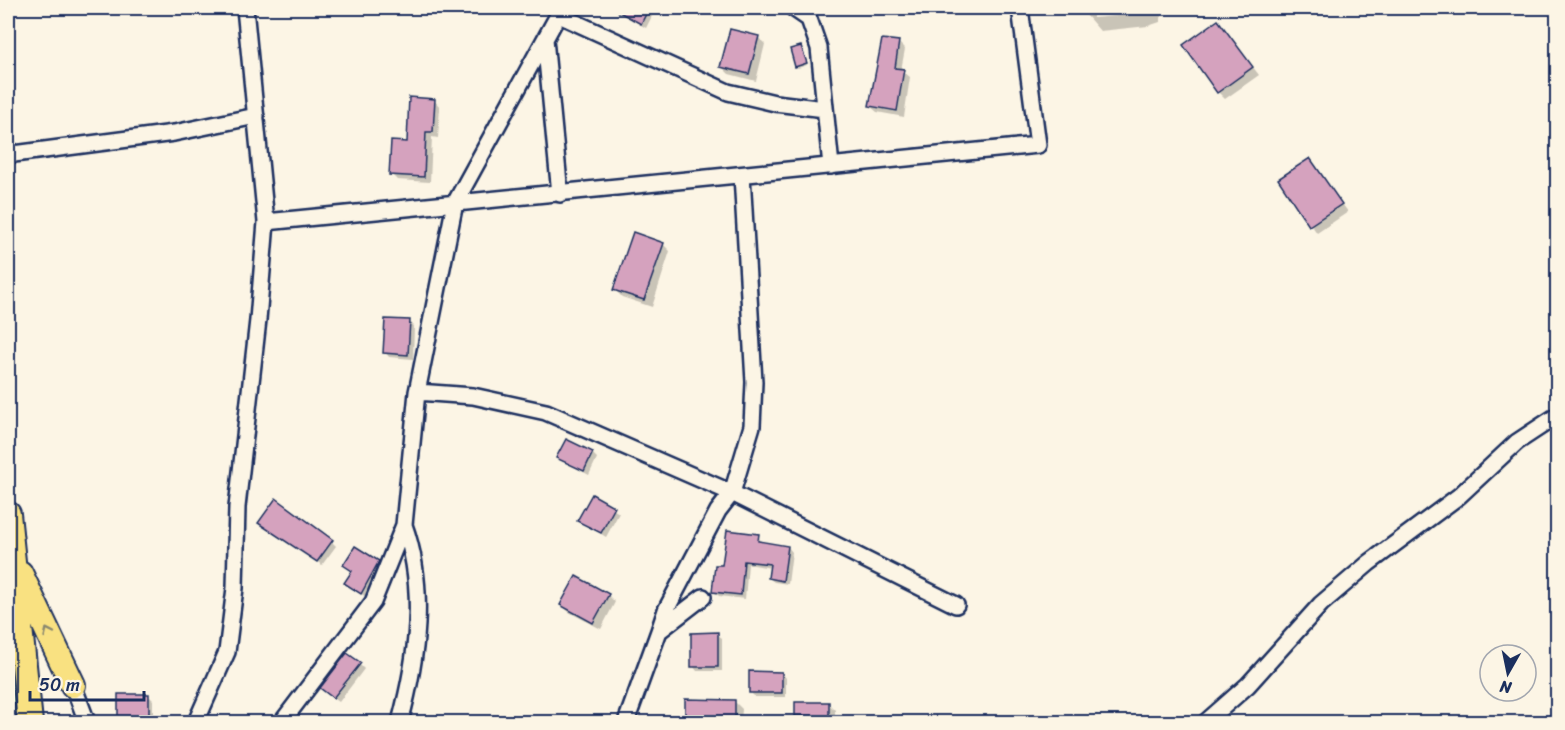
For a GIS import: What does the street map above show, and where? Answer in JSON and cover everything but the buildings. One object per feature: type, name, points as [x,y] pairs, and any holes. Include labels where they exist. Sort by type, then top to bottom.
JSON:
[{"type":"highway","points":[[8,514],[30,723]]},
{"type":"highway","points":[[12,557],[73,685]]},
{"type":"street","points":[[196,723],[227,652],[235,588],[237,507],[258,320],[266,222],[245,8]]},
{"type":"street","points":[[793,8],[809,19],[819,48],[831,166]]},
{"type":"street","points":[[266,222],[1038,145],[1020,8]]},
{"type":"street","points":[[282,723],[373,602],[404,525],[417,392],[455,203],[560,11],[728,92],[766,102],[825,109]]},
{"type":"street","points":[[545,39],[560,194]]},
{"type":"street","points":[[8,148],[14,154],[174,133],[256,116]]},
{"type":"street","points":[[626,723],[666,610],[718,511],[732,494],[746,452],[755,403],[742,176]]},
{"type":"street","points":[[417,392],[473,396],[546,412],[732,494],[956,605]]},
{"type":"street","points":[[1206,723],[1248,685],[1321,604],[1369,563],[1459,496],[1516,442],[1557,415]]},
{"type":"street","points":[[400,723],[410,687],[418,621],[414,552],[404,525]]},
{"type":"street","points":[[659,632],[703,597]]},
{"type":"street","points":[[73,685],[87,723]]},
{"type":"green space","points":[[8,631],[18,722],[8,722]]}]
